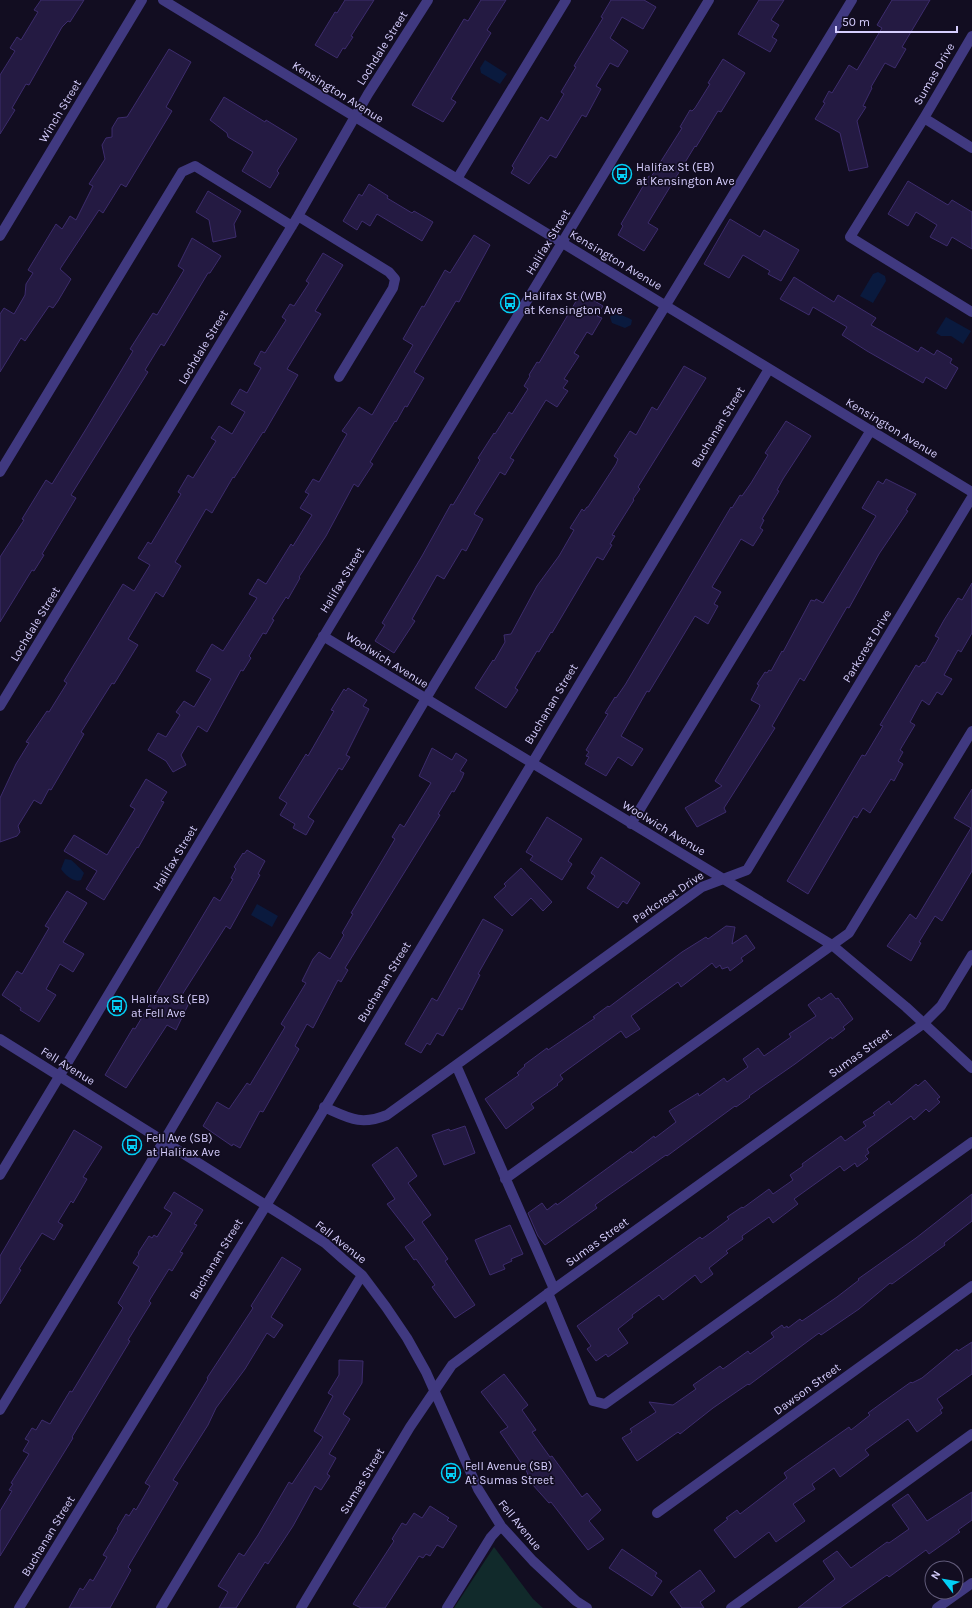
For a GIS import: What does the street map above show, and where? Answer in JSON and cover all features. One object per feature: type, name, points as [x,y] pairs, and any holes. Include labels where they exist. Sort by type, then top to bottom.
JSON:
[{"type":"street","name":"Winch Street","points":[[0,236],[142,0]]},
{"type":"street","name":"Kensington Avenue","points":[[163,0],[972,492]]},
{"type":"street","name":"Lochdale Street","points":[[0,706],[292,226],[355,118],[428,0]]},
{"type":"street","points":[[457,179],[566,0]]},
{"type":"street","name":"Halifax Street","points":[[0,1175],[323,636],[709,0]]},
{"type":"street","points":[[0,1410],[163,1142],[426,699],[852,0]]},
{"type":"street","name":"Sumas Drive","points":[[972,36],[924,118],[972,148]]},
{"type":"street","points":[[924,118],[850,237],[972,312]]},
{"type":"street","points":[[0,472],[182,172],[195,166],[292,226]]},
{"type":"street","points":[[298,216],[389,272],[395,279],[394,288],[339,377]]},
{"type":"street","name":"Buchanan Street","points":[[19,1608],[265,1206],[769,369]]},
{"type":"street","points":[[631,824],[871,430]]},
{"type":"street","name":"Parkcrest Drive","points":[[324,1107],[360,1121],[373,1121],[387,1115],[702,887],[722,878],[747,870],[972,497]]},
{"type":"street","name":"Woolwich Avenue","points":[[323,636],[832,945],[906,1007],[972,1068]]},
{"type":"street","points":[[505,1179],[849,933],[972,731]]},
{"type":"street","name":"Sumas Street","points":[[300,1608],[410,1427],[452,1365],[551,1291],[923,1024],[941,1006],[972,955]]},
{"type":"street","name":"Fell Avenue","points":[[0,1039],[325,1243],[362,1275],[407,1338],[426,1372],[478,1489],[501,1526],[533,1561],[576,1601],[587,1608]]},
{"type":"street","points":[[456,1065],[551,1291],[593,1401],[605,1404],[972,1142]]},
{"type":"street","points":[[161,1608],[362,1275]]},
{"type":"street","name":"Dawson Street","points":[[656,1513],[972,1286]]},
{"type":"street","points":[[731,1608],[972,1434]]},
{"type":"street","points":[[447,1608],[491,1537],[501,1526]]},
{"type":"street","points":[[937,1608],[972,1583]]},
{"type":"green space","points":[[494,1547],[533,1599],[543,1608],[454,1608]]},
{"type":"water","points":[[485,60],[507,74],[500,84],[481,73],[480,68]]},
{"type":"water","points":[[878,272],[885,276],[886,281],[873,303],[860,296],[873,274]]},
{"type":"water","points":[[614,313],[632,320],[631,325],[625,328],[612,323],[610,317]]},
{"type":"water","points":[[946,317],[971,331],[963,344],[951,336],[941,336],[936,333]]},
{"type":"water","points":[[65,859],[71,860],[84,873],[81,880],[78,881],[67,876],[61,869]]},
{"type":"water","points":[[257,904],[278,916],[272,927],[251,915]]},
{"type":"building","points":[[41,0],[84,0],[70,22],[68,21],[62,27],[29,85],[26,84],[12,108],[15,110],[0,134],[0,75],[15,51],[10,48],[17,37],[21,40],[38,12],[34,10]]},
{"type":"building","points":[[345,0],[374,0],[351,36],[353,37],[345,49],[343,48],[337,58],[315,45],[335,12],[337,13]]},
{"type":"building","points":[[481,0],[506,0],[487,30],[491,33],[451,99],[456,102],[443,122],[412,105],[464,19],[468,21]]},
{"type":"building","points":[[611,0],[644,0],[656,7],[643,29],[622,17],[610,38],[628,51],[618,67],[610,63],[596,86],[601,89],[586,117],[582,115],[556,158],[550,155],[529,184],[511,173],[514,168],[512,166],[541,117],[548,121],[564,94],[561,92],[576,67],[574,66],[603,18],[601,17]]},
{"type":"building","points":[[759,0],[784,0],[771,20],[779,25],[772,37],[777,40],[770,52],[738,34]]},
{"type":"building","points":[[892,0],[930,0],[902,47],[906,49],[895,68],[885,63],[871,87],[872,88],[863,106],[866,107],[857,121],[868,167],[849,171],[840,133],[815,119],[825,103],[823,102],[829,91],[832,93],[849,65],[857,70],[882,28],[877,25]]},
{"type":"building","points":[[169,49],[191,62],[166,107],[172,111],[126,187],[121,184],[103,213],[99,210],[60,269],[71,279],[58,301],[53,308],[49,306],[25,341],[21,338],[0,372],[0,314],[4,308],[14,314],[25,295],[26,284],[33,273],[28,270],[56,224],[62,229],[70,216],[76,220],[93,186],[89,184],[105,159],[102,145],[106,138],[112,137],[112,128],[118,118],[127,117]]},
{"type":"building","points":[[723,59],[745,73],[721,112],[718,111],[696,147],[695,146],[648,223],[658,229],[644,251],[618,235],[623,226],[621,224],[649,176],[651,177],[682,128],[680,127],[690,110],[692,111],[695,108],[710,84],[708,83]]},
{"type":"building","points":[[224,97],[265,122],[266,120],[297,139],[277,171],[279,173],[270,188],[242,171],[253,152],[228,137],[227,133],[210,120]]},
{"type":"building","points":[[908,181],[948,205],[952,200],[972,212],[972,249],[952,237],[947,246],[930,237],[937,225],[916,212],[908,226],[888,214]]},
{"type":"building","points":[[369,184],[388,196],[387,198],[412,213],[414,211],[433,222],[422,241],[377,214],[370,226],[362,221],[357,230],[343,221],[359,194],[362,196]]},
{"type":"building","points":[[208,191],[241,211],[234,224],[236,237],[213,242],[209,220],[196,212]]},
{"type":"building","points":[[730,219],[760,237],[764,230],[799,250],[781,281],[768,274],[770,271],[743,255],[729,278],[704,264]]},
{"type":"building","points":[[474,235],[490,245],[459,302],[456,301],[414,372],[424,378],[407,407],[405,406],[370,462],[373,464],[358,487],[354,484],[326,536],[299,577],[300,578],[288,599],[286,597],[272,619],[274,620],[266,634],[263,633],[249,656],[251,658],[243,671],[241,670],[207,732],[198,726],[181,755],[186,765],[173,772],[166,761],[148,750],[158,733],[166,737],[180,715],[176,712],[184,701],[194,707],[211,679],[196,671],[212,644],[223,651],[257,598],[249,594],[258,579],[266,584],[291,544],[293,546],[312,515],[300,508],[309,494],[305,492],[313,479],[319,482],[347,434],[342,431],[359,407],[372,415],[413,345],[403,339],[422,306],[424,307],[445,270],[450,273]]},
{"type":"building","points":[[192,238],[221,256],[210,273],[208,273],[164,346],[161,344],[145,370],[148,372],[71,495],[76,498],[42,554],[44,555],[34,571],[32,570],[0,622],[0,557],[24,520],[22,519],[46,480],[52,484],[133,351],[130,349],[153,313],[157,315],[184,270],[178,266]]},
{"type":"building","points":[[323,253],[343,265],[315,311],[321,314],[287,369],[298,375],[264,433],[263,432],[234,478],[233,477],[212,513],[206,509],[175,562],[181,566],[163,597],[156,592],[128,639],[138,645],[114,684],[112,683],[81,732],[84,734],[51,790],[49,789],[41,804],[34,800],[18,826],[20,832],[17,836],[0,842],[0,798],[16,764],[29,743],[26,742],[47,711],[49,712],[67,683],[64,681],[123,584],[134,591],[150,565],[138,558],[148,542],[151,544],[181,494],[178,492],[188,475],[193,478],[216,441],[211,438],[219,426],[232,434],[245,412],[231,404],[240,389],[247,393],[261,368],[254,364],[261,351],[265,353],[286,320],[282,317],[290,304],[294,306],[309,283],[306,281]]},
{"type":"building","points":[[794,277],[834,302],[838,295],[876,318],[871,325],[918,352],[921,347],[934,355],[937,350],[952,359],[950,363],[958,368],[946,389],[926,377],[923,383],[867,351],[842,335],[847,327],[813,307],[809,315],[780,299]]},
{"type":"building","points":[[581,293],[603,306],[597,316],[602,318],[592,335],[587,332],[574,353],[579,356],[564,379],[568,381],[563,388],[568,391],[557,407],[546,400],[510,458],[514,460],[505,475],[500,472],[474,514],[483,519],[466,551],[462,549],[444,579],[437,575],[412,619],[415,621],[394,653],[375,641],[385,625],[382,623],[451,504],[453,505],[480,460],[478,458],[509,412],[512,414],[528,389],[524,386],[530,376],[529,375],[537,362],[539,363]]},
{"type":"building","points":[[684,366],[706,378],[638,487],[640,489],[612,535],[615,536],[610,544],[612,545],[603,560],[597,557],[552,633],[551,632],[539,652],[537,651],[515,688],[518,690],[506,708],[475,688],[505,642],[504,635],[511,634],[537,586],[559,556],[574,530],[570,528],[582,509],[584,511],[588,507],[616,464],[618,459],[614,456],[630,431],[636,435],[652,407],[657,410]]},
{"type":"building","points":[[786,421],[811,436],[777,490],[779,491],[762,519],[764,520],[760,528],[763,530],[753,546],[741,539],[712,587],[721,592],[714,604],[718,606],[708,624],[695,616],[649,692],[647,691],[621,736],[643,749],[632,766],[618,757],[606,776],[585,764],[589,757],[586,756],[589,752],[586,750],[608,714],[605,713],[625,685],[731,507],[732,508],[740,495],[742,496],[751,483],[768,455],[765,453]]},
{"type":"building","points":[[886,479],[916,494],[906,510],[908,511],[879,554],[849,608],[847,607],[804,681],[800,678],[772,726],[775,728],[724,808],[726,812],[697,827],[685,808],[722,786],[715,781],[759,708],[760,705],[751,700],[759,685],[757,684],[765,672],[767,673],[769,670],[771,671],[811,600],[815,601],[816,599],[823,603],[876,516],[862,508],[878,481],[883,484]]},
{"type":"building","points":[[972,583],[972,633],[961,652],[958,650],[944,675],[952,679],[942,695],[937,692],[929,705],[922,700],[910,722],[915,725],[900,750],[903,752],[898,761],[903,764],[894,781],[891,779],[870,813],[863,808],[857,818],[854,816],[808,894],[787,881],[862,755],[865,756],[883,726],[880,725],[916,665],[919,667],[923,662],[925,663],[939,638],[935,636],[944,620],[958,598],[962,600]]},
{"type":"building","points":[[348,688],[367,700],[363,706],[369,709],[346,755],[350,757],[342,770],[339,768],[308,817],[314,821],[306,835],[293,828],[295,824],[280,815],[287,803],[279,798],[306,754],[308,756],[334,711],[331,710],[344,689],[346,691]]},
{"type":"building","points":[[432,748],[452,760],[456,753],[467,760],[460,771],[464,773],[462,778],[454,792],[452,791],[438,814],[440,815],[345,968],[348,970],[341,982],[338,980],[313,1028],[307,1024],[295,1046],[299,1049],[263,1112],[260,1111],[240,1148],[233,1144],[232,1146],[203,1126],[217,1102],[229,1109],[247,1083],[250,1085],[285,1027],[281,1024],[306,983],[302,981],[313,959],[319,952],[330,959],[344,935],[342,933],[353,914],[351,913],[395,839],[392,837],[400,824],[404,827],[431,783],[419,776]]},
{"type":"building","points":[[146,779],[167,792],[161,801],[164,802],[138,848],[137,847],[104,900],[86,889],[97,871],[64,851],[74,835],[107,855],[135,809],[130,806]]},
{"type":"building","points":[[972,789],[972,871],[942,921],[935,916],[919,942],[921,943],[911,961],[887,946],[910,914],[916,919],[971,828],[954,818]]},
{"type":"building","points":[[547,817],[582,839],[568,861],[572,864],[562,880],[530,860],[533,856],[526,852]]},
{"type":"building","points":[[247,850],[265,861],[258,874],[260,875],[230,929],[226,926],[180,998],[189,1003],[176,1030],[167,1025],[126,1088],[105,1075],[133,1028],[135,1029],[214,897],[220,901],[233,879],[231,878],[236,869],[234,867],[243,853],[244,854]]},
{"type":"building","points":[[601,857],[640,883],[627,904],[623,901],[618,908],[587,888],[595,876],[591,873]]},
{"type":"building","points":[[521,868],[552,902],[543,911],[531,898],[512,916],[494,897],[506,886],[504,884]]},
{"type":"building","points":[[67,891],[87,903],[63,942],[84,954],[73,972],[60,964],[46,989],[56,995],[39,1022],[20,1010],[21,1008],[2,995],[17,971],[22,974],[49,928],[45,926]]},
{"type":"building","points":[[483,919],[503,930],[478,974],[480,975],[462,1010],[459,1008],[443,1036],[437,1033],[430,1045],[427,1043],[421,1053],[405,1044],[432,998],[437,1001]]},
{"type":"building","points":[[726,926],[735,927],[732,944],[746,935],[755,948],[741,958],[743,961],[730,971],[728,967],[722,969],[720,965],[716,968],[712,963],[681,987],[678,982],[631,1016],[640,1029],[626,1038],[621,1031],[560,1075],[563,1079],[557,1084],[558,1085],[531,1104],[534,1108],[506,1129],[485,1099],[519,1075],[517,1073],[525,1066],[524,1065],[547,1048],[548,1050],[595,1018],[593,1017],[608,1006],[609,1007],[682,952],[706,937],[708,939]]},
{"type":"building","points":[[831,993],[836,999],[838,998],[853,1019],[843,1027],[845,1029],[832,1039],[831,1037],[667,1156],[666,1155],[606,1197],[595,1205],[597,1208],[545,1245],[538,1236],[528,1213],[542,1203],[547,1210],[556,1203],[557,1205],[631,1151],[632,1153],[654,1136],[655,1138],[676,1122],[669,1111],[698,1093],[699,1096],[724,1078],[727,1082],[748,1067],[743,1059],[758,1048],[764,1056],[791,1037],[789,1034],[816,1016],[808,1005],[819,997],[821,1000]]},
{"type":"building","points":[[925,1080],[940,1097],[937,1099],[940,1102],[929,1112],[926,1109],[914,1120],[911,1116],[867,1149],[869,1153],[865,1156],[868,1159],[857,1167],[855,1163],[844,1171],[840,1166],[794,1199],[798,1204],[773,1223],[769,1217],[742,1236],[743,1239],[726,1251],[728,1253],[709,1268],[713,1274],[701,1283],[695,1275],[663,1300],[659,1295],[632,1315],[633,1317],[618,1329],[628,1343],[608,1357],[606,1354],[596,1361],[587,1349],[591,1346],[577,1326],[700,1237],[702,1239],[729,1219],[727,1217],[742,1207],[743,1208],[769,1189],[773,1194],[793,1180],[790,1175],[803,1166],[802,1164],[841,1136],[845,1141],[866,1126],[863,1122],[875,1115],[873,1113],[889,1101],[891,1105],[916,1084],[918,1086]]},
{"type":"building","points":[[465,1126],[475,1153],[444,1165],[432,1135],[449,1129],[450,1131]]},
{"type":"building","points":[[74,1130],[102,1147],[83,1177],[87,1179],[73,1203],[71,1201],[58,1222],[63,1225],[54,1240],[42,1233],[19,1269],[21,1270],[0,1304],[0,1256]]},
{"type":"building","points":[[397,1147],[417,1176],[408,1183],[431,1215],[422,1222],[448,1259],[445,1261],[475,1305],[455,1318],[432,1287],[435,1285],[405,1247],[415,1240],[387,1204],[395,1199],[372,1165]]},
{"type":"building","points":[[174,1192],[203,1210],[194,1224],[197,1225],[180,1252],[183,1253],[172,1271],[169,1269],[149,1301],[151,1303],[128,1340],[130,1341],[72,1437],[73,1438],[0,1556],[0,1511],[12,1491],[9,1490],[13,1484],[11,1483],[29,1454],[23,1451],[29,1441],[25,1439],[32,1428],[36,1430],[42,1420],[50,1424],[70,1391],[72,1392],[123,1308],[118,1303],[139,1267],[133,1263],[149,1236],[152,1238],[154,1235],[157,1237],[172,1213],[164,1208]]},
{"type":"building","points":[[972,1194],[972,1221],[944,1243],[945,1245],[892,1284],[890,1283],[859,1309],[821,1335],[819,1333],[749,1385],[748,1384],[713,1408],[680,1434],[678,1432],[637,1461],[622,1438],[632,1432],[630,1429],[656,1412],[649,1402],[673,1405],[696,1389],[693,1385],[720,1366],[723,1369],[748,1351],[750,1354],[774,1337],[771,1333],[782,1325],[784,1328],[787,1326],[788,1328],[800,1319],[802,1321],[837,1297],[859,1280],[858,1279],[916,1238]]},
{"type":"building","points":[[510,1225],[523,1254],[511,1259],[512,1261],[503,1265],[505,1269],[490,1275],[475,1240]]},
{"type":"building","points":[[282,1257],[301,1269],[271,1317],[283,1325],[274,1338],[267,1333],[245,1369],[216,1408],[208,1425],[173,1480],[178,1483],[128,1567],[131,1570],[110,1608],[69,1608],[80,1588],[83,1590],[90,1579],[93,1581],[107,1557],[103,1555],[118,1530],[117,1529],[126,1514],[129,1516],[134,1508],[136,1510],[150,1486],[145,1483],[208,1379],[207,1378],[253,1308],[251,1306]]},
{"type":"building","points":[[972,1342],[972,1374],[937,1399],[943,1408],[940,1410],[942,1413],[917,1432],[908,1419],[865,1450],[869,1455],[840,1477],[834,1468],[812,1484],[815,1489],[793,1504],[805,1521],[776,1542],[769,1532],[735,1558],[714,1530],[728,1519],[726,1518],[737,1510],[740,1514],[787,1478],[784,1473],[849,1427],[851,1430],[870,1415],[868,1413],[883,1402],[911,1382],[912,1383],[922,1378],[957,1349],[958,1351]]},
{"type":"building","points":[[339,1360],[363,1361],[362,1383],[343,1414],[350,1419],[329,1454],[336,1458],[327,1474],[330,1476],[321,1490],[315,1486],[293,1526],[268,1564],[265,1562],[236,1608],[219,1608],[228,1592],[218,1586],[239,1553],[244,1556],[289,1482],[292,1484],[323,1437],[314,1431],[333,1396],[328,1393],[339,1375]]},
{"type":"building","points":[[504,1374],[528,1405],[522,1410],[536,1430],[532,1432],[550,1457],[552,1456],[582,1497],[587,1493],[601,1510],[589,1521],[604,1539],[588,1550],[551,1502],[549,1503],[532,1484],[526,1470],[500,1432],[508,1427],[481,1392]]},
{"type":"building","points":[[972,1492],[972,1520],[958,1530],[960,1532],[929,1554],[926,1550],[889,1577],[887,1575],[840,1608],[798,1608],[835,1579],[823,1561],[837,1551],[851,1568],[887,1542],[889,1543],[909,1529],[892,1505],[908,1494],[927,1521]]},
{"type":"building","points":[[430,1506],[449,1518],[447,1520],[457,1526],[443,1548],[437,1545],[430,1556],[426,1554],[423,1558],[419,1556],[385,1608],[361,1608],[353,1604],[394,1541],[392,1539],[402,1523],[406,1525],[414,1513],[422,1518]]},
{"type":"building","points":[[622,1549],[657,1573],[655,1576],[662,1581],[652,1596],[609,1568]]},
{"type":"building","points":[[700,1570],[715,1591],[700,1602],[704,1608],[682,1608],[670,1592]]},
{"type":"place","name":"Halifax St (EB) at Kensington Ave","points":[[622,174]]},
{"type":"place","name":"Halifax St (WB) at Kensington Ave","points":[[510,303]]},
{"type":"place","name":"Halifax St (EB) at Fell Ave","points":[[117,1006]]},
{"type":"place","name":"Fell Ave (SB) at Halifax Ave","points":[[132,1145]]},
{"type":"place","name":"Fell Avenue (SB) At Sumas Street","points":[[451,1473]]}]
